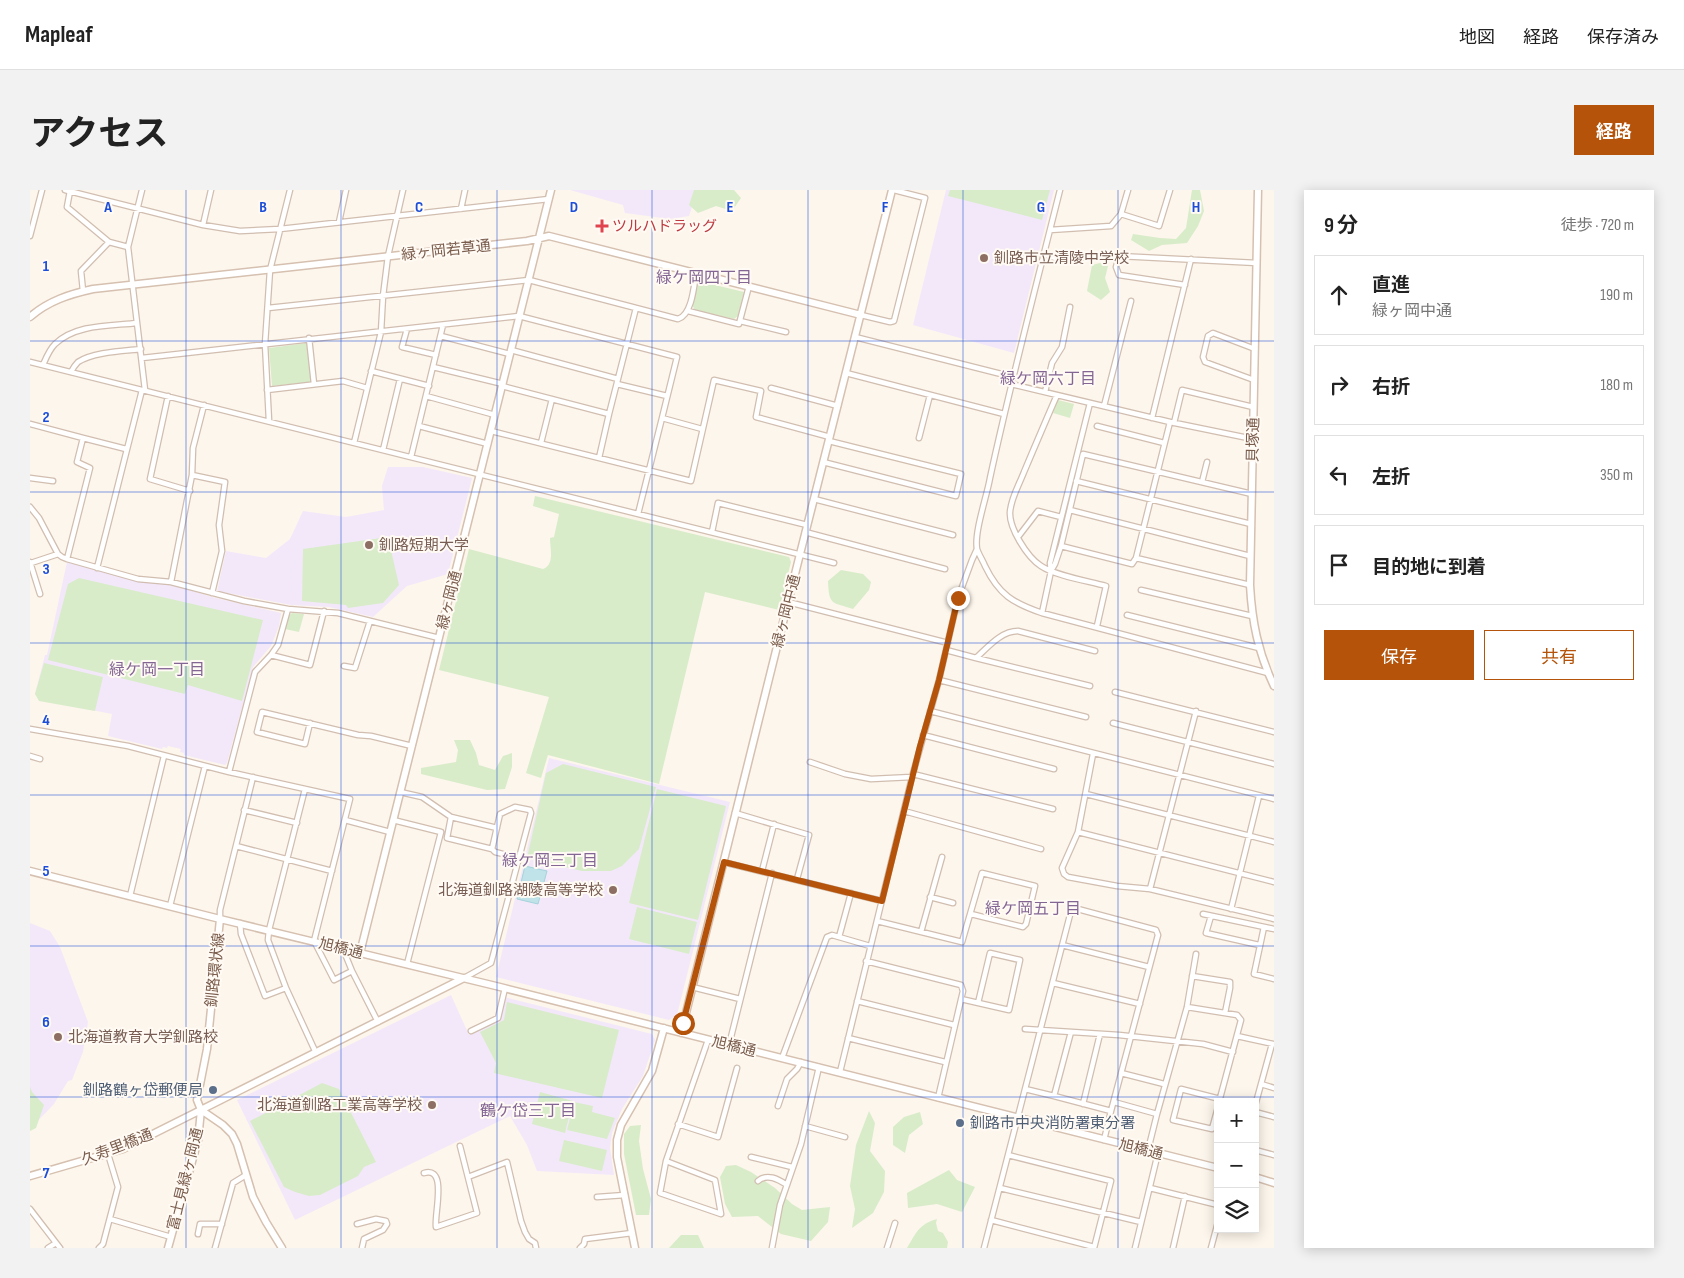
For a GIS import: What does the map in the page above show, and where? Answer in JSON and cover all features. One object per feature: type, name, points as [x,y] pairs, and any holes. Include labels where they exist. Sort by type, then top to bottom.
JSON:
[{"type":"street","points":[[30,236],[42,190]]},
{"type":"street","points":[[90,196],[92,190]]},
{"type":"street","points":[[97,568],[126,449],[143,390],[142,358],[128,247],[142,190]]},
{"type":"street","points":[[203,225],[211,190]]},
{"type":"street","points":[[269,421],[265,344],[270,270],[290,190]]},
{"type":"street","points":[[339,222],[346,190]]},
{"type":"street","points":[[354,443],[381,332],[388,256],[403,190]]},
{"type":"street","points":[[461,209],[464,190]]},
{"type":"street","name":"緑ヶ岡通","points":[[360,953],[551,190]]},
{"type":"street","points":[[861,314],[890,322],[894,321],[926,198],[893,190]]},
{"type":"street","name":"緑ヶ岡中通","points":[[681,1033],[806,528],[893,190]]},
{"type":"street","points":[[840,1072],[866,961],[939,680],[958,598],[977,549],[981,514],[1012,377],[1060,190]]},
{"type":"street","points":[[1050,230],[1111,226],[1121,214],[1128,190]]},
{"type":"street","points":[[1121,214],[1159,226],[1170,190]]},
{"type":"street","name":"貝塚通","points":[[1258,190],[1250,585],[1252,616],[1259,648],[1274,686]]},
{"type":"street","points":[[128,247],[109,242],[67,207],[68,191],[203,225],[240,231],[280,229],[549,199]]},
{"type":"street","name":"緑ヶ岡若草通","points":[[30,317],[55,301],[83,291],[527,241],[549,236],[861,314]]},
{"type":"street","points":[[83,291],[81,271],[109,242]]},
{"type":"street","points":[[1043,254],[1062,260],[1094,256],[1118,256],[1256,263]]},
{"type":"street","points":[[1118,256],[1116,267],[1119,275],[1185,285]]},
{"type":"street","points":[[1152,418],[1191,259]]},
{"type":"street","points":[[268,308],[529,280],[678,319],[682,318],[688,310],[696,273]]},
{"type":"street","points":[[740,321],[749,286]]},
{"type":"street","points":[[1104,406],[1131,301]]},
{"type":"street","points":[[1045,392],[1052,363],[1062,347],[1070,307]]},
{"type":"street","points":[[598,458],[636,308]]},
{"type":"street","points":[[688,310],[739,324],[740,321],[786,332]]},
{"type":"street","points":[[142,358],[519,316],[677,356],[638,514]]},
{"type":"street","points":[[43,365],[54,344],[74,332],[88,328],[138,323]]},
{"type":"street","points":[[411,457],[443,325]]},
{"type":"street","points":[[407,328],[402,347],[436,355]]},
{"type":"street","points":[[1254,380],[1205,362],[1203,357],[1208,336],[1213,333],[1255,349]]},
{"type":"street","points":[[441,336],[510,352],[667,396]]},
{"type":"street","points":[[855,337],[1012,377]]},
{"type":"street","points":[[309,338],[314,384]]},
{"type":"street","points":[[71,372],[80,361],[91,357],[141,349]]},
{"type":"street","points":[[30,362],[834,562]]},
{"type":"street","points":[[434,367],[609,414]]},
{"type":"street","points":[[371,371],[429,386]]},
{"type":"street","points":[[846,373],[1004,414]]},
{"type":"street","points":[[383,450],[400,379]]},
{"type":"street","points":[[491,431],[691,481],[714,380],[761,391],[756,417],[829,439],[961,474],[956,496],[823,462]]},
{"type":"street","points":[[267,390],[343,381],[367,388]]},
{"type":"street","points":[[1011,384],[1172,423],[1253,439]]},
{"type":"street","points":[[770,388],[838,406]]},
{"type":"street","points":[[1061,546],[1132,564],[1136,558],[1164,443],[1182,390],[1253,407]]},
{"type":"street","points":[[919,438],[930,395]]},
{"type":"street","points":[[1056,395],[1012,501],[1010,520],[1012,527],[1033,560],[1051,571],[1106,586],[1097,626]]},
{"type":"street","points":[[168,396],[150,480],[190,491]]},
{"type":"street","points":[[426,396],[495,415]]},
{"type":"street","points":[[541,443],[552,399]]},
{"type":"street","points":[[1051,571],[1050,563],[1090,403]]},
{"type":"street","points":[[170,582],[190,491],[192,448],[204,405]]},
{"type":"street","points":[[662,418],[702,429]]},
{"type":"street","points":[[30,424],[126,449]]},
{"type":"street","points":[[419,426],[488,444]]},
{"type":"street","points":[[1098,426],[1164,443]]},
{"type":"street","points":[[67,559],[90,468],[77,462],[83,438]]},
{"type":"street","points":[[1042,613],[1051,571],[1061,546],[1083,454],[1252,494]]},
{"type":"street","points":[[1202,482],[1207,462]]},
{"type":"street","points":[[192,475],[224,482],[219,524],[222,551],[212,593]]},
{"type":"street","points":[[30,478],[53,481]]},
{"type":"street","points":[[1076,481],[1251,524]]},
{"type":"street","points":[[814,499],[953,535]]},
{"type":"street","points":[[712,532],[718,503],[945,569]]},
{"type":"street","points":[[30,507],[39,518],[58,554],[67,559],[138,579],[170,582],[288,610],[324,611],[439,638]]},
{"type":"street","points":[[1070,510],[1250,556]]},
{"type":"street","points":[[1018,537],[1038,511],[1061,517]]},
{"type":"street","points":[[977,549],[988,572],[1004,595],[1018,604],[1042,613],[1097,626],[1268,673]]},
{"type":"street","points":[[40,594],[31,563],[58,554]]},
{"type":"street","points":[[1136,558],[1250,585]]},
{"type":"street","points":[[1141,590],[1252,616]]},
{"type":"street","points":[[788,602],[948,643]]},
{"type":"street","points":[[229,772],[255,672],[278,645],[288,610]]},
{"type":"street","points":[[271,655],[310,665],[324,611]]},
{"type":"street","points":[[1127,615],[1259,648]]},
{"type":"street","points":[[344,666],[356,668],[370,621]]},
{"type":"street","points":[[976,658],[1010,631],[1018,631],[1095,651]]},
{"type":"street","points":[[946,650],[1090,686]]},
{"type":"street","points":[[939,680],[1086,717]]},
{"type":"street","points":[[1115,692],[1274,732]]},
{"type":"street","points":[[930,711],[1274,799]]},
{"type":"street","points":[[1150,889],[1196,711]]},
{"type":"street","points":[[310,723],[305,744],[257,732],[262,712],[412,746]]},
{"type":"street","points":[[1113,723],[1274,764]]},
{"type":"street","points":[[30,728],[128,746],[229,772],[350,799],[314,941],[334,980],[352,971]]},
{"type":"street","points":[[924,735],[1054,769]]},
{"type":"street","points":[[1093,754],[1078,832],[1062,868],[1064,874],[1068,877],[1117,886],[1150,889],[1274,919]]},
{"type":"street","points":[[30,756],[40,759]]},
{"type":"street","points":[[130,896],[164,756]]},
{"type":"street","points":[[810,762],[845,774],[871,779],[913,775],[1053,809]]},
{"type":"street","points":[[170,906],[206,766]]},
{"type":"street","points":[[220,919],[220,910],[253,777]]},
{"type":"street","points":[[305,789],[268,940],[286,988],[316,1052]]},
{"type":"street","points":[[400,792],[422,797],[451,817],[497,828]]},
{"type":"street","points":[[1086,794],[1274,842]]},
{"type":"street","points":[[1231,909],[1259,796]]},
{"type":"street","points":[[464,978],[491,963],[531,813],[530,810],[515,807],[500,814],[492,849]]},
{"type":"street","points":[[244,810],[297,823]]},
{"type":"street","points":[[904,811],[1041,849]]},
{"type":"street","points":[[735,813],[809,834],[797,880]]},
{"type":"street","points":[[451,817],[447,838],[519,858]]},
{"type":"street","points":[[345,820],[390,832]]},
{"type":"street","points":[[393,820],[441,832],[407,964]]},
{"type":"street","points":[[762,871],[774,824]]},
{"type":"street","points":[[1078,832],[1274,882]]},
{"type":"street","points":[[236,846],[332,871]]},
{"type":"street","points":[[921,932],[942,856]]},
{"type":"street","points":[[724,862],[882,901]]},
{"type":"street","name":"釧路環状線","points":[[30,871],[220,919],[207,1049],[197,1100],[201,1110]]},
{"type":"street","points":[[729,1044],[772,873]]},
{"type":"street","points":[[877,921],[962,942],[982,873],[1035,886],[1026,924],[1023,927],[971,914]]},
{"type":"street","points":[[839,937],[851,893]]},
{"type":"street","points":[[930,897],[953,903]]},
{"type":"street","points":[[984,1248],[1071,911],[1074,908],[1156,930],[1158,935],[1104,1140]]},
{"type":"street","points":[[1203,914],[1274,929]]},
{"type":"street","points":[[1211,916],[1206,933],[1259,945]]},
{"type":"street","name":"旭橋通","points":[[220,919],[505,988],[1214,1167]]},
{"type":"street","points":[[240,923],[241,934],[265,996],[286,988]]},
{"type":"street","points":[[1264,926],[1254,974],[1274,979]]},
{"type":"street","points":[[782,1058],[826,937],[832,935],[870,946]]},
{"type":"street","points":[[1062,945],[1149,967]]},
{"type":"street","points":[[343,948],[352,971],[378,1022]]},
{"type":"street","points":[[961,999],[978,1003],[1008,1010],[1020,960],[990,953],[978,1003]]},
{"type":"street","points":[[1148,1150],[1164,1084],[1187,1007],[1196,954]]},
{"type":"street","points":[[866,961],[960,985],[963,991],[938,1098]]},
{"type":"street","points":[[1192,976],[1230,982],[1226,1013]]},
{"type":"street","name":"久寿里橋通","points":[[30,1176],[108,1154],[154,1134],[464,978]]},
{"type":"street","points":[[1053,983],[1140,1004]]},
{"type":"street","points":[[692,987],[740,999]]},
{"type":"street","points":[[471,1031],[498,1018],[505,988]]},
{"type":"street","points":[[857,1001],[954,1026]]},
{"type":"street","points":[[1187,1007],[1238,1015],[1241,1020],[1221,1098]]},
{"type":"street","points":[[635,1248],[616,1148],[621,1125],[652,1071],[664,1028]]},
{"type":"street","points":[[1025,1029],[1178,1041],[1203,1044],[1233,1052]]},
{"type":"street","points":[[1054,1096],[1071,1032]]},
{"type":"street","points":[[1082,1104],[1100,1034]]},
{"type":"street","points":[[1237,1036],[1273,1044],[1257,1098]]},
{"type":"street","points":[[848,1038],[945,1062]]},
{"type":"street","points":[[666,1161],[715,1180],[721,1214],[660,1193],[666,1161],[708,1040]]},
{"type":"street","points":[[778,1106],[787,1079],[801,1062]]},
{"type":"street","points":[[772,1248],[775,1226],[805,1126],[819,1067]]},
{"type":"street","points":[[678,1124],[718,1137],[737,1068]]},
{"type":"street","points":[[1121,1073],[1164,1084]]},
{"type":"street","points":[[1261,1084],[1274,1088]]},
{"type":"street","points":[[1025,1089],[1111,1111]]},
{"type":"street","points":[[1214,1098],[1181,1090],[1173,1120],[1212,1129],[1214,1122]]},
{"type":"street","points":[[1114,1102],[1157,1114]]},
{"type":"street","points":[[201,1110],[223,1125],[232,1134],[237,1144],[253,1197],[282,1248]]},
{"type":"street","name":"富士見緑ヶ岡通","points":[[168,1248],[198,1140],[201,1110]]},
{"type":"street","points":[[1259,1113],[1274,1117]]},
{"type":"street","points":[[805,1126],[845,1137]]},
{"type":"street","points":[[424,1173],[429,1171],[432,1173],[437,1178],[439,1184],[436,1226],[477,1212],[460,1146]]},
{"type":"street","points":[[1259,1151],[1274,1155]]},
{"type":"street","points":[[1135,1248],[1158,1153]]},
{"type":"street","points":[[99,1248],[103,1244],[118,1188],[108,1154]]},
{"type":"street","points":[[991,1220],[1094,1247],[1104,1214],[1111,1181],[1008,1155]]},
{"type":"street","points":[[751,1157],[792,1168]]},
{"type":"street","points":[[468,1177],[507,1162],[521,1221],[525,1232],[529,1239],[535,1243],[536,1248]]},
{"type":"street","points":[[215,1248],[233,1184],[246,1175]]},
{"type":"street","points":[[758,1181],[769,1177],[780,1180],[787,1185]]},
{"type":"street","points":[[1259,1178],[1274,1183]]},
{"type":"street","points":[[1000,1188],[1141,1222]]},
{"type":"street","points":[[1150,1188],[1214,1204]]},
{"type":"street","points":[[596,1197],[625,1195]]},
{"type":"street","points":[[1173,1248],[1185,1196]]},
{"type":"street","points":[[30,1209],[60,1248]]},
{"type":"street","points":[[358,1224],[376,1219],[386,1221],[387,1224],[383,1230],[364,1240],[362,1248]]},
{"type":"street","points":[[110,1220],[171,1238]]},
{"type":"street","points":[[887,1248],[895,1223]]},
{"type":"street","points":[[198,1234],[200,1224],[222,1224]]},
{"type":"street","points":[[580,1248],[584,1244],[585,1239],[632,1233]]},
{"type":"street","points":[[1211,1248],[1215,1233]]},
{"type":"street","points":[[48,1248],[56,1243]]},
{"type":"shaded area","points":[[570,190],[698,190],[689,216],[670,219],[625,213],[623,205]]},
{"type":"shaded area","name":"釧路市立清陵中学校","points":[[946,190],[1054,190],[1014,353],[913,325]]},
{"type":"shaded area","name":"釧路短期大学","points":[[388,467],[423,467],[472,478],[448,574],[407,586],[373,617],[329,607],[291,605],[217,591],[226,551],[266,558],[290,539],[303,511],[346,517],[384,510],[382,486]]},
{"type":"shaded area","points":[[67,562],[135,581],[166,584],[281,613],[279,626],[271,646],[253,667],[225,765],[184,755],[184,753],[180,752],[181,749],[168,746],[162,749],[108,736],[112,714],[40,700],[35,694],[45,655],[47,655]]},
{"type":"shaded area","name":"北海道釧路湖陵高等学校","points":[[549,758],[730,802],[677,1015],[669,1020],[496,977]]},
{"type":"shaded area","name":"北海道教育大学釧路校","points":[[30,923],[50,931],[60,947],[88,1022],[83,1052],[72,1080],[68,1081],[54,1104],[30,1129]]},
{"type":"shaded area","name":"北海道釧路工業高等学校","points":[[451,995],[469,1035],[500,1018],[504,997],[652,1034],[655,1040],[643,1076],[622,1109],[612,1133],[610,1148],[614,1175],[537,1171],[527,1145],[510,1116],[295,1220],[237,1100]]},
{"type":"green space","points":[[694,190],[734,190],[741,198],[732,211],[716,206],[698,213],[689,205]]},
{"type":"green space","points":[[950,190],[1050,190],[1042,220],[948,196]]},
{"type":"green space","points":[[1192,190],[1200,190],[1204,211],[1198,226],[1187,243],[1162,245],[1149,251],[1131,240],[1133,234],[1176,239],[1186,228]]},
{"type":"green space","points":[[1100,263],[1108,266],[1105,278],[1110,292],[1101,300],[1087,291],[1092,265]]},
{"type":"green space","points":[[698,281],[744,292],[738,316],[734,319],[695,310],[692,305]]},
{"type":"green space","points":[[307,343],[311,382],[272,386],[269,348]]},
{"type":"green space","points":[[1058,400],[1074,404],[1070,418],[1053,413]]},
{"type":"green space","points":[[535,496],[789,557],[791,562],[779,610],[705,592],[659,784],[548,755],[541,778],[526,773],[549,697],[439,670],[469,549],[543,569],[549,564],[551,556],[550,538],[554,537],[559,514],[533,506]]},
{"type":"green space","points":[[388,537],[399,585],[383,603],[348,608],[346,605],[302,601],[303,549]]},
{"type":"green space","points":[[841,570],[863,574],[871,582],[869,590],[853,609],[836,603],[829,595],[828,581]]},
{"type":"green space","points":[[79,578],[263,620],[242,701],[188,685],[185,694],[48,660],[68,584]]},
{"type":"green space","points":[[292,613],[304,614],[299,632],[285,629],[288,616]]},
{"type":"green space","points":[[44,663],[103,677],[95,711],[39,701],[35,694]]},
{"type":"green space","points":[[454,740],[470,740],[479,765],[495,770],[503,756],[512,753],[512,767],[505,789],[487,790],[421,774],[421,768],[456,762],[458,750]]},
{"type":"green space","points":[[563,764],[656,787],[639,849],[622,866],[611,871],[582,871],[527,858],[546,773]]},
{"type":"green space","points":[[657,789],[726,806],[698,920],[629,903]]},
{"type":"green space","points":[[637,907],[697,922],[689,954],[629,939]]},
{"type":"green space","points":[[507,1002],[619,1030],[602,1098],[494,1073],[496,1063],[480,1032],[504,1020]]},
{"type":"green space","points":[[322,1083],[339,1089],[376,1162],[364,1167],[358,1176],[320,1195],[309,1196],[284,1187],[250,1121]]},
{"type":"green space","points":[[30,1087],[44,1105],[36,1128],[30,1131]]},
{"type":"green space","points":[[540,1092],[573,1101],[565,1133],[532,1124]]},
{"type":"green space","points":[[574,1102],[593,1106],[592,1112],[615,1118],[607,1139],[567,1130]]},
{"type":"green space","points":[[869,1111],[875,1123],[870,1151],[885,1171],[884,1192],[873,1213],[852,1228],[855,1209],[850,1186],[856,1145]]},
{"type":"green space","points":[[920,1112],[923,1124],[909,1135],[905,1153],[893,1145],[893,1127],[904,1117]]},
{"type":"green space","points":[[641,1125],[639,1141],[643,1169],[651,1199],[649,1215],[636,1215],[624,1154],[624,1134],[630,1126]]},
{"type":"green space","points":[[564,1140],[607,1150],[602,1171],[559,1161]]},
{"type":"green space","points":[[736,1165],[751,1172],[775,1188],[792,1204],[802,1210],[830,1207],[828,1222],[811,1241],[781,1234],[758,1216],[732,1217],[725,1204],[720,1177],[726,1166]]},
{"type":"green space","points":[[949,1170],[957,1180],[975,1187],[962,1212],[937,1204],[908,1208],[907,1193]]},
{"type":"green space","points":[[937,1219],[938,1231],[943,1233],[948,1242],[947,1248],[907,1248],[922,1226]]},
{"type":"green space","points":[[681,1235],[698,1235],[704,1248],[669,1248]]},
{"type":"water","points":[[525,866],[547,871],[538,904],[517,899]]},
{"type":"place","name":"ツルハドラッグ","points":[[602,226]]},
{"type":"place","name":"釧路市立清陵中学校","points":[[984,258]]},
{"type":"place","name":"釧路短期大学","points":[[369,545]]},
{"type":"place","name":"北海道釧路湖陵高等学校","points":[[613,890]]},
{"type":"place","name":"北海道教育大学釧路校","points":[[58,1037]]},
{"type":"place","name":"釧路鶴ヶ岱郵便局","points":[[213,1090]]},
{"type":"place","name":"北海道釧路工業高等学校","points":[[432,1105]]},
{"type":"place","name":"釧路市中央消防署東分署","points":[[960,1123]]},
{"type":"district","name":"緑ケ岡四丁目","points":[[704,277]]},
{"type":"district","name":"緑ケ岡六丁目","points":[[1048,378]]},
{"type":"district","name":"緑ケ岡一丁目","points":[[157,669]]},
{"type":"district","name":"緑ケ岡三丁目","points":[[550,860]]},
{"type":"district","name":"緑ケ岡五丁目","points":[[1033,908]]},
{"type":"district","name":"鶴ケ岱三丁目","points":[[528,1110]]},
{"type":"route","points":[[683,1023],[724,862],[882,901],[912,777],[939,680],[958,598]]}]
